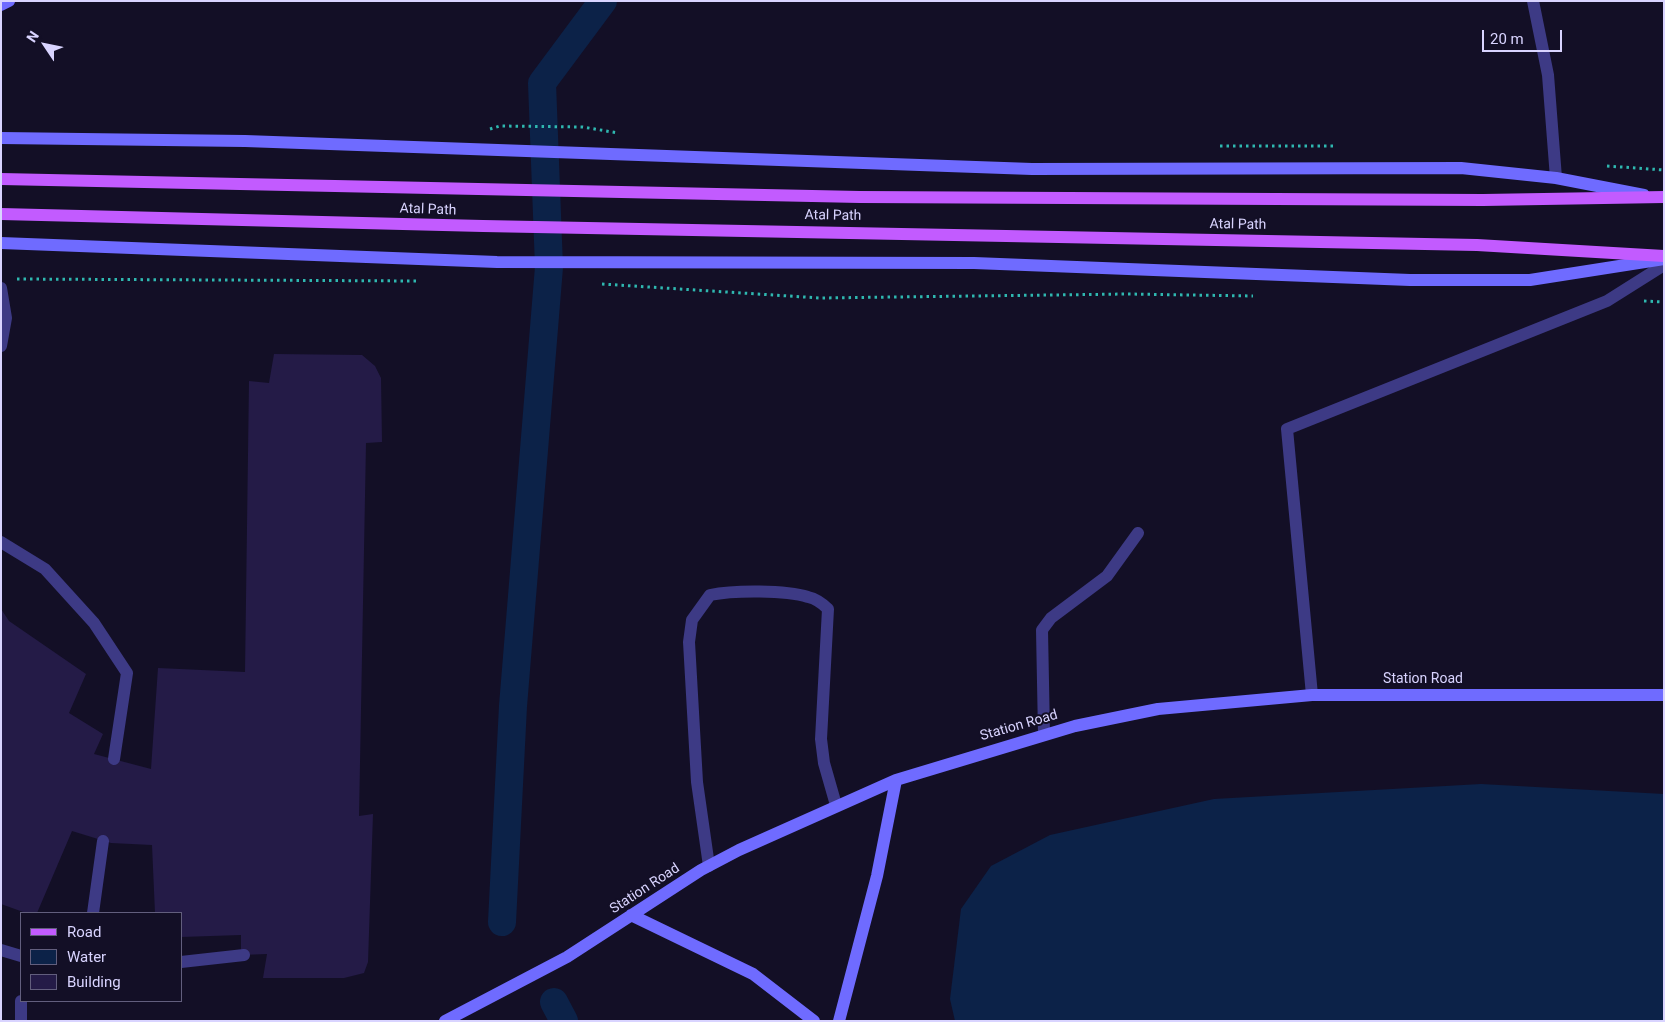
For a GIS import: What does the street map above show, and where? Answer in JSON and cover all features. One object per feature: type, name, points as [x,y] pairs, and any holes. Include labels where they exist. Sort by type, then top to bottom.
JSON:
[{"type":"main road","points":[[1,5],[9,1]]},
{"type":"main road","points":[[1,138],[245,140],[1032,169],[1461,168],[1556,178],[1658,196]]},
{"type":"main road","name":"Atal Path","points":[[1,179],[870,197],[1483,200],[1658,196]]},
{"type":"main road","name":"Atal Path","points":[[1,214],[483,226],[1477,245],[1664,257]]},
{"type":"main road","points":[[1,243],[497,262],[974,263],[1410,280],[1530,280],[1664,257]]},
{"type":"main road","name":"Station Road","points":[[444,1021],[567,956],[709,866],[836,805],[896,780],[1044,734],[1120,715],[1158,709],[1312,695],[1664,695]]},
{"type":"main road","points":[[839,1021],[873,892],[896,780]]},
{"type":"main road","points":[[631,915],[754,974],[814,1021]]},
{"type":"street","points":[[1533,1],[1548,75],[1556,178]]},
{"type":"street","points":[[1312,695],[1287,429],[1607,301],[1664,265]]},
{"type":"street","points":[[1,346],[6,318],[6,284]]},
{"type":"street","points":[[1044,734],[1042,630],[1050,618],[1107,576],[1138,533]]},
{"type":"street","points":[[1,542],[45,569],[94,623],[126,673],[114,760]]},
{"type":"street","points":[[709,866],[697,782],[689,642],[692,620],[710,595],[726,592],[807,596],[820,601],[828,609],[821,740],[836,805]]},
{"type":"street","points":[[93,912],[103,840]]},
{"type":"street","points":[[1,950],[20,956]]},
{"type":"street","points":[[182,962],[244,956]]},
{"type":"street","points":[[21,1021],[22,1002]]},
{"type":"path","points":[[500,126],[583,127]]},
{"type":"path","points":[[6,284],[428,281]]},
{"type":"path","points":[[600,284],[820,298],[1127,294],[1256,296]]},
{"type":"path","points":[[1643,301],[1664,302]]},
{"type":"water","points":[[1481,784],[1664,794],[1664,1021],[955,1021],[950,999],[961,909],[991,866],[1050,835],[1214,799]]},
{"type":"building","points":[[274,354],[362,355],[375,366],[381,378],[382,442],[366,443],[359,816],[373,814],[368,962],[364,973],[344,978],[263,978],[267,954],[241,955],[241,935],[182,937],[182,912],[155,912],[152,845],[111,843],[72,831],[37,912],[23,912],[1,904],[1,609],[9,621],[86,674],[69,713],[103,734],[94,754],[151,769],[158,668],[245,672],[249,381],[269,383]]},
{"type":"waterway","points":[[502,922],[513,706],[549,267],[542,83],[603,1]]},
{"type":"waterway","points":[[554,1002],[564,1021]]}]
